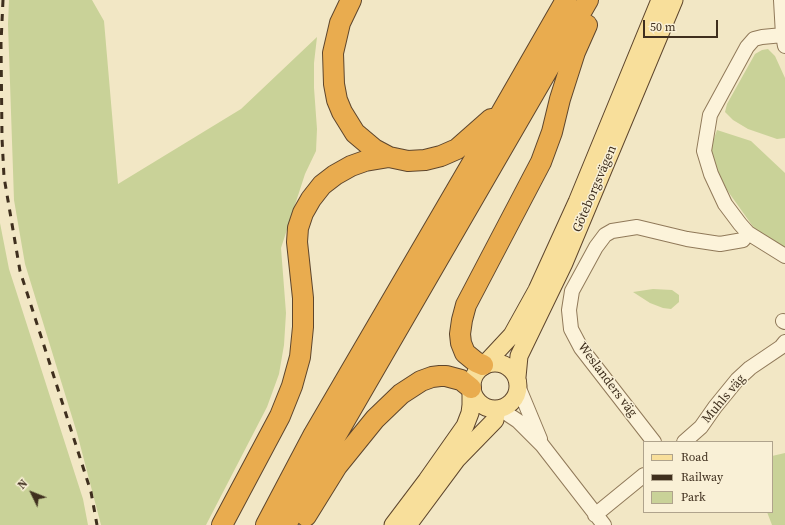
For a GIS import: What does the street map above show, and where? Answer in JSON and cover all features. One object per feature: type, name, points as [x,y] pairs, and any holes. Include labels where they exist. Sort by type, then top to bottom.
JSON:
[{"type":"highway","points":[[351,0],[340,23],[333,53],[335,92],[342,112],[355,133],[374,149],[389,157]]},
{"type":"highway","points":[[266,525],[314,434],[566,0]]},
{"type":"highway","points":[[286,525],[330,446],[588,0]]},
{"type":"highway","points":[[484,365],[471,358],[462,348],[460,334],[466,305],[541,162],[552,132],[560,99],[575,52],[598,0]]},
{"type":"highway","points":[[222,525],[280,416],[292,386],[300,357],[304,328],[297,242],[298,228],[303,214],[314,195],[322,185],[335,175],[351,166],[365,161],[389,157],[425,160],[441,156],[463,144],[505,107]]},
{"type":"highway","points":[[300,525],[337,466],[375,419],[401,394],[421,381],[440,376],[461,380],[471,390]]},
{"type":"main road","name":"Göteborgsvägen","points":[[408,525],[452,456],[464,404],[471,390],[473,377],[477,370],[484,365],[512,335],[537,290],[574,208],[660,0]]},
{"type":"main road","name":"Göteborgsvägen","points":[[392,525],[483,418],[498,409],[507,406],[514,400],[517,392],[519,356],[567,256],[674,0]]},
{"type":"main road","points":[[484,365],[496,362],[505,364],[512,370],[517,382]]},
{"type":"main road","points":[[471,390],[475,399],[483,406],[498,409]]},
{"type":"street","points":[[781,0],[784,40],[762,37],[754,39],[747,47],[710,115],[704,151],[711,174],[724,204],[748,232],[785,256]]},
{"type":"street","name":"Weslanders väg","points":[[653,441],[581,348],[571,329],[569,310],[572,291],[596,247],[605,235],[612,231],[637,227],[687,239],[720,244],[743,240],[748,232]]},
{"type":"street","name":"Muhls väg","points":[[685,441],[701,427],[737,380],[750,368],[781,347],[785,342]]},
{"type":"street","points":[[517,382],[542,445]]},
{"type":"street","points":[[498,409],[518,421],[542,445],[600,520],[643,476]]},
{"type":"green space","points":[[9,0],[92,0],[104,21],[118,184],[241,109],[317,37],[314,63],[317,129],[316,151],[305,174],[281,248],[286,313],[284,345],[279,374],[267,407],[206,525],[101,525],[77,433],[25,264],[14,200],[8,24]]},
{"type":"green space","points":[[768,49],[775,56],[785,78],[785,138],[777,139],[748,129],[733,120],[725,112],[727,104],[755,54],[762,50]]},
{"type":"green space","points":[[717,130],[751,141],[785,173],[785,248],[768,240],[754,228],[727,190],[715,166],[712,156],[712,144]]},
{"type":"green space","points":[[0,223],[9,269],[83,499],[88,525],[0,525]]},
{"type":"green space","points":[[653,289],[672,290],[679,295],[679,302],[671,309],[663,308],[650,303],[633,292]]},
{"type":"green space","points":[[785,453],[785,525],[772,525],[767,513],[773,513],[773,456]]},
{"type":"railway","points":[[3,0],[1,43],[4,177],[20,271],[91,492],[97,525]]}]
